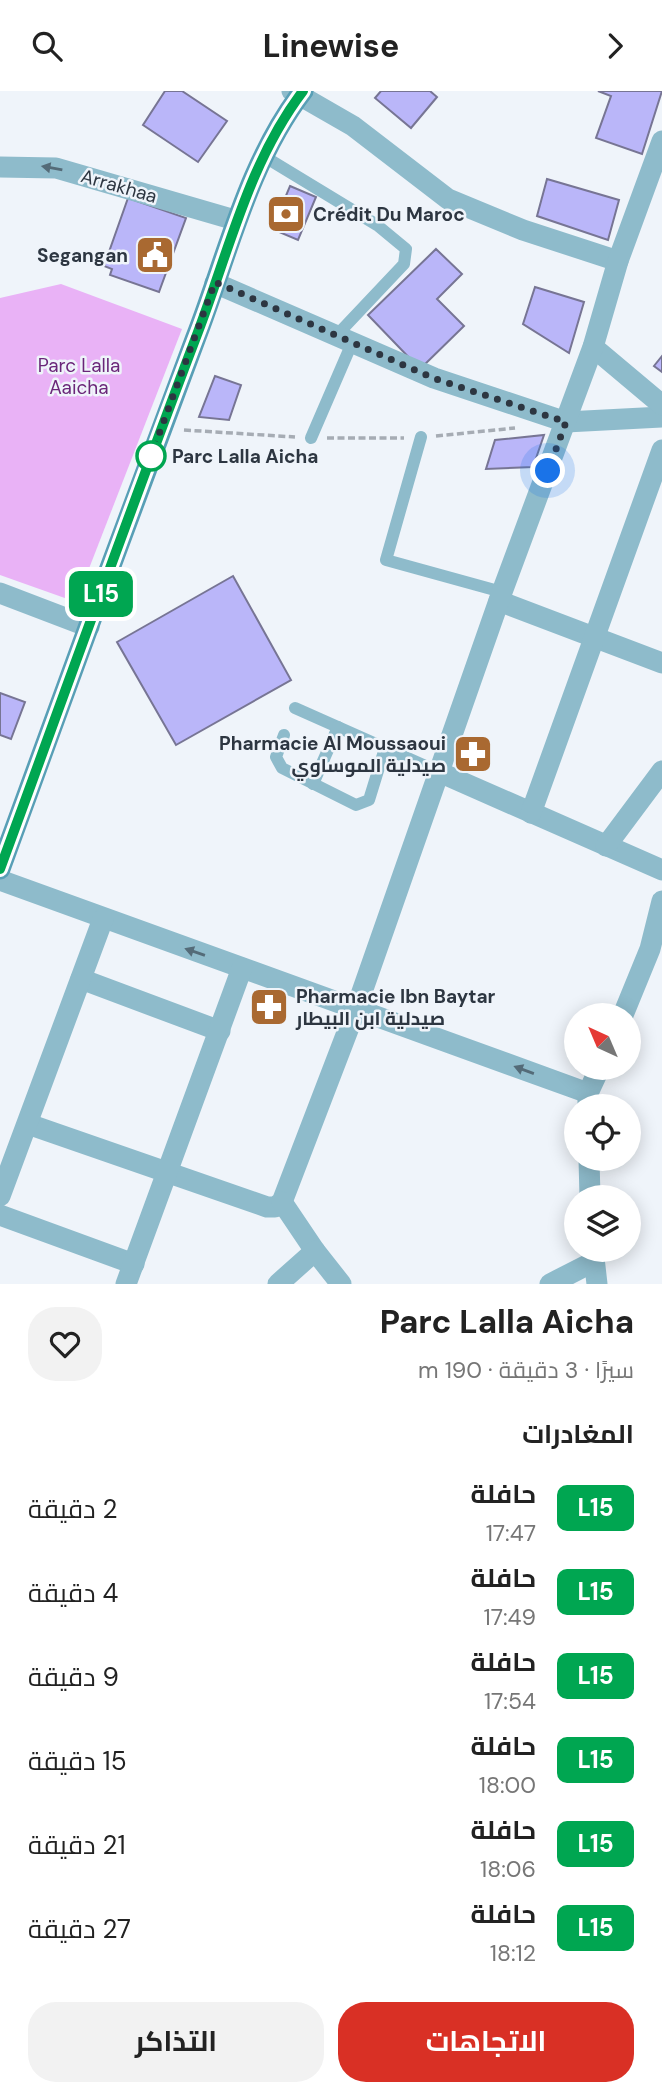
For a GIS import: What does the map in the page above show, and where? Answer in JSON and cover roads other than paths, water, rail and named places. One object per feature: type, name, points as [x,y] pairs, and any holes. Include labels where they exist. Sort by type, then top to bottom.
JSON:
[{"type":"main road","points":[[0,869],[215,282],[235,220],[298,93]]},
{"type":"street","points":[[298,93],[353,126],[448,199],[523,230],[618,261]]},
{"type":"street","points":[[28,1124],[267,1207],[275,1207],[282,1202],[356,1009],[500,596],[593,347],[618,261],[662,141]]},
{"type":"street","name":"Arrakhaa","points":[[0,167],[56,168],[235,220]]},
{"type":"street","points":[[215,282],[344,340],[476,394],[566,422],[662,417]]},
{"type":"street","points":[[593,347],[662,405]]},
{"type":"street","points":[[531,813],[662,450]]},
{"type":"street","points":[[0,593],[89,627]]},
{"type":"street","points":[[500,596],[662,663]]},
{"type":"street","points":[[606,846],[662,771]]},
{"type":"street","points":[[439,772],[662,870]]},
{"type":"street","points":[[0,880],[356,1009],[573,1094]]},
{"type":"street","points":[[628,1003],[650,949],[662,901]]},
{"type":"street","points":[[0,1196],[4,1166],[28,1124],[103,919]]},
{"type":"street","points":[[0,1215],[130,1274],[242,968]]},
{"type":"street","points":[[81,979],[219,1031]]},
{"type":"street","points":[[282,1202],[341,1284]]},
{"type":"street","points":[[278,1284],[315,1251]]},
{"type":"street","points":[[550,1284],[584,1262]]},
{"type":"street","points":[[594,1262],[597,1284]]},
{"type":"lane","points":[[265,157],[377,225],[406,249],[404,264],[344,340],[311,438]]},
{"type":"lane","points":[[421,437],[386,560],[500,596]]},
{"type":"lane","points":[[295,708],[439,772]]},
{"type":"lane","points":[[313,784],[338,727]]},
{"type":"lane","points":[[284,735],[276,757],[282,768],[356,805],[363,805],[369,800],[385,748]]},
{"type":"place","name":"Crédit Du Maroc","points":[[286,214]]},
{"type":"place","name":"Segangan","points":[[155,255]]},
{"type":"place","name":"Parc Lalla Aicha","points":[[151,456]]},
{"type":"place","name":"Pharmacie Al Moussaoui صيدلية الموساوي","points":[[473,754]]},
{"type":"place","name":"Pharmacie Ibn Baytar صيدلية ابن البيطار","points":[[269,1007]]},
{"type":"park label","name":"Parc Lalla Aaicha","points":[[79,376]]}]
